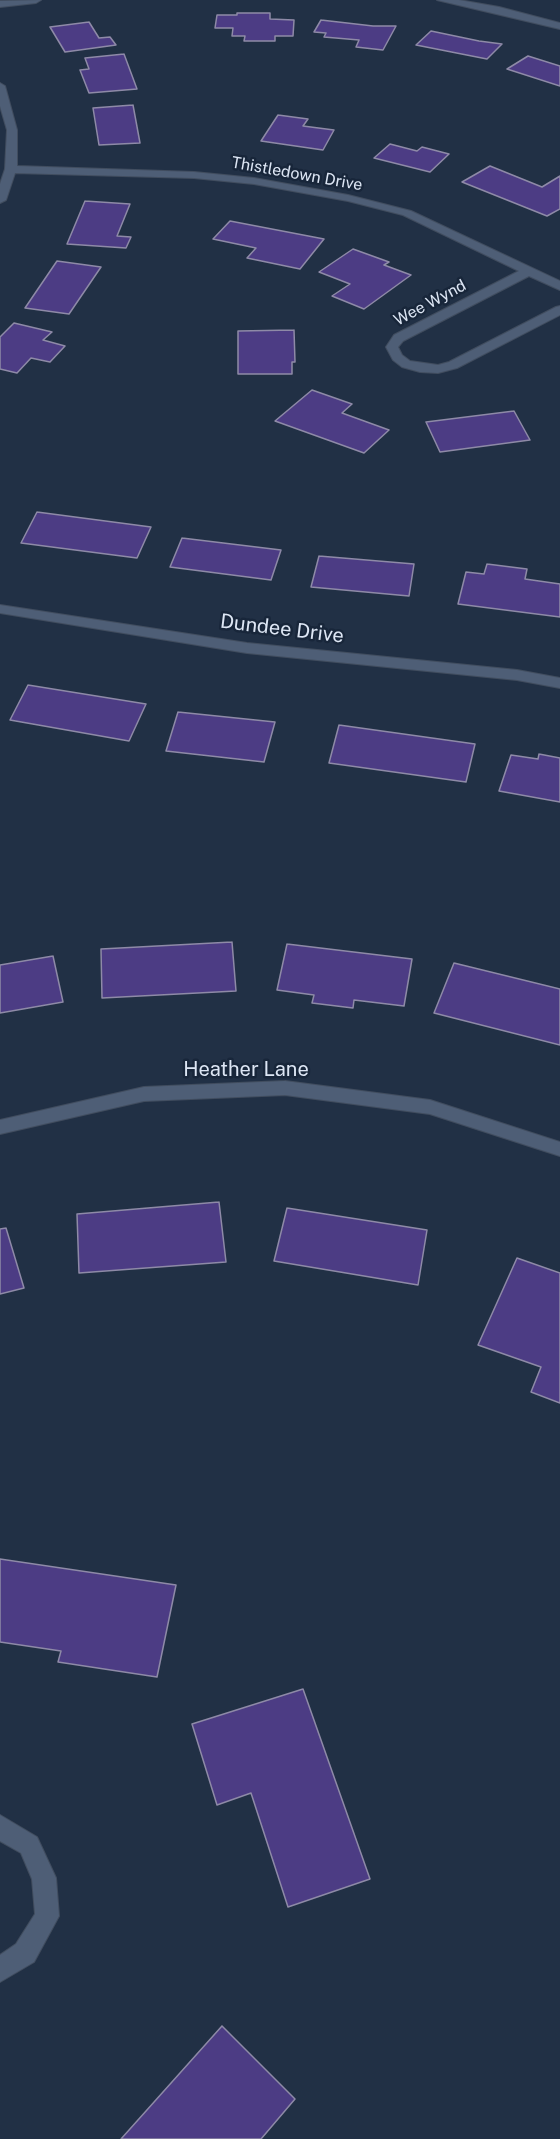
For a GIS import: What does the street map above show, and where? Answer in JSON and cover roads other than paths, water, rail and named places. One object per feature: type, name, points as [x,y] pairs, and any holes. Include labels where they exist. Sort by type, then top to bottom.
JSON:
[{"type":"street","points":[[0,4],[36,0]]},
{"type":"street","points":[[442,0],[499,10],[560,26]]},
{"type":"street","points":[[0,86],[12,130],[11,169],[0,200]]},
{"type":"street","name":"Thistledown Drive","points":[[11,169],[194,175],[254,181],[316,191],[407,213],[560,286]]},
{"type":"street","name":"Wee Wynd","points":[[529,271],[398,338],[392,347],[397,357],[406,364],[420,368],[438,369],[453,365],[560,310]]},
{"type":"street","name":"Dundee Drive","points":[[0,609],[247,648],[517,675],[560,683]]},
{"type":"street","name":"Heather Lane","points":[[0,1127],[144,1094],[285,1088],[430,1107],[560,1149]]},
{"type":"street","points":[[0,1827],[29,1845],[44,1878],[47,1916],[25,1953],[0,1970]]}]
